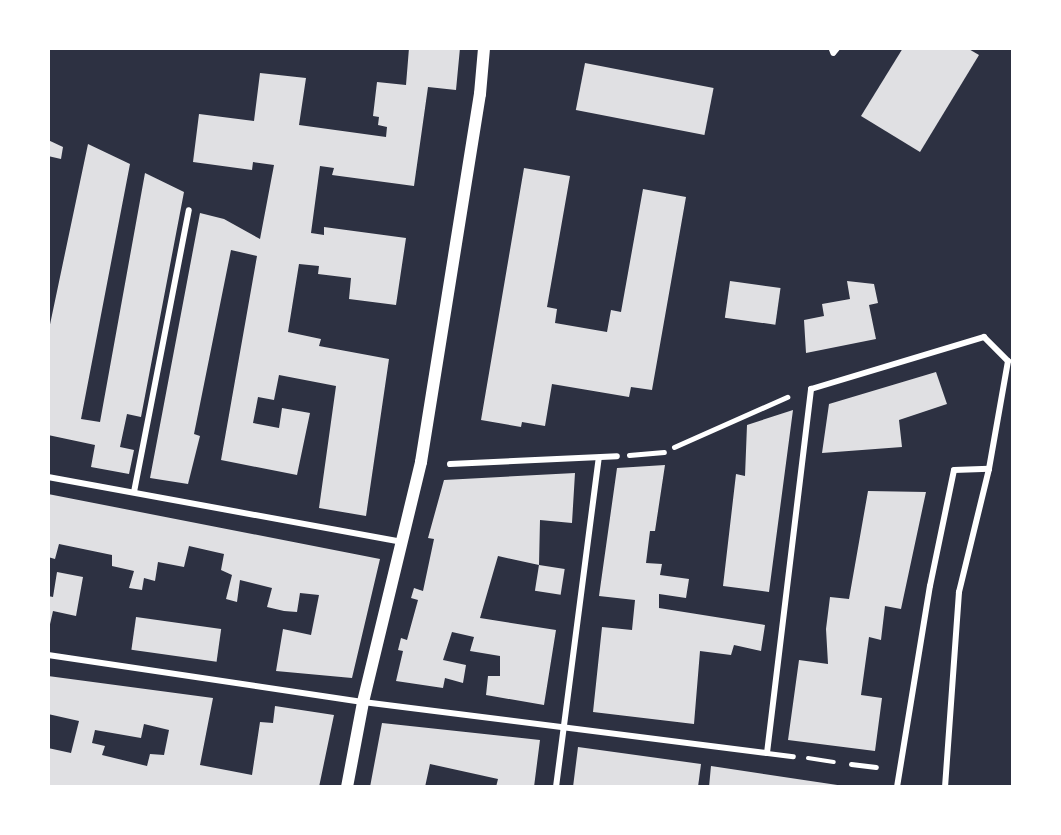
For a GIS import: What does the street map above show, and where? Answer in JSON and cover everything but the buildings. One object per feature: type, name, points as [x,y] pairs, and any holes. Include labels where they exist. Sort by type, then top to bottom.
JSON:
[{"type":"main road","points":[[346,787],[363,702],[421,462],[480,94],[484,48]]},
{"type":"street","points":[[134,492],[189,210]]},
{"type":"street","points":[[767,753],[811,389],[984,337],[1008,361],[989,469],[959,592],[945,787]]},
{"type":"street","points":[[674,447],[787,397]]},
{"type":"street","points":[[629,455],[664,452]]},
{"type":"street","points":[[450,464],[617,456]]},
{"type":"street","points":[[556,787],[562,726],[599,458]]},
{"type":"street","points":[[897,787],[930,586],[954,470],[989,469]]},
{"type":"street","points":[[48,477],[401,542]]},
{"type":"street","points":[[48,655],[363,702],[793,756]]},
{"type":"street","points":[[851,764],[876,767]]},
{"type":"lane","points":[[831,48],[833,53],[837,48]]},
{"type":"path","points":[[793,756],[851,764]]}]
